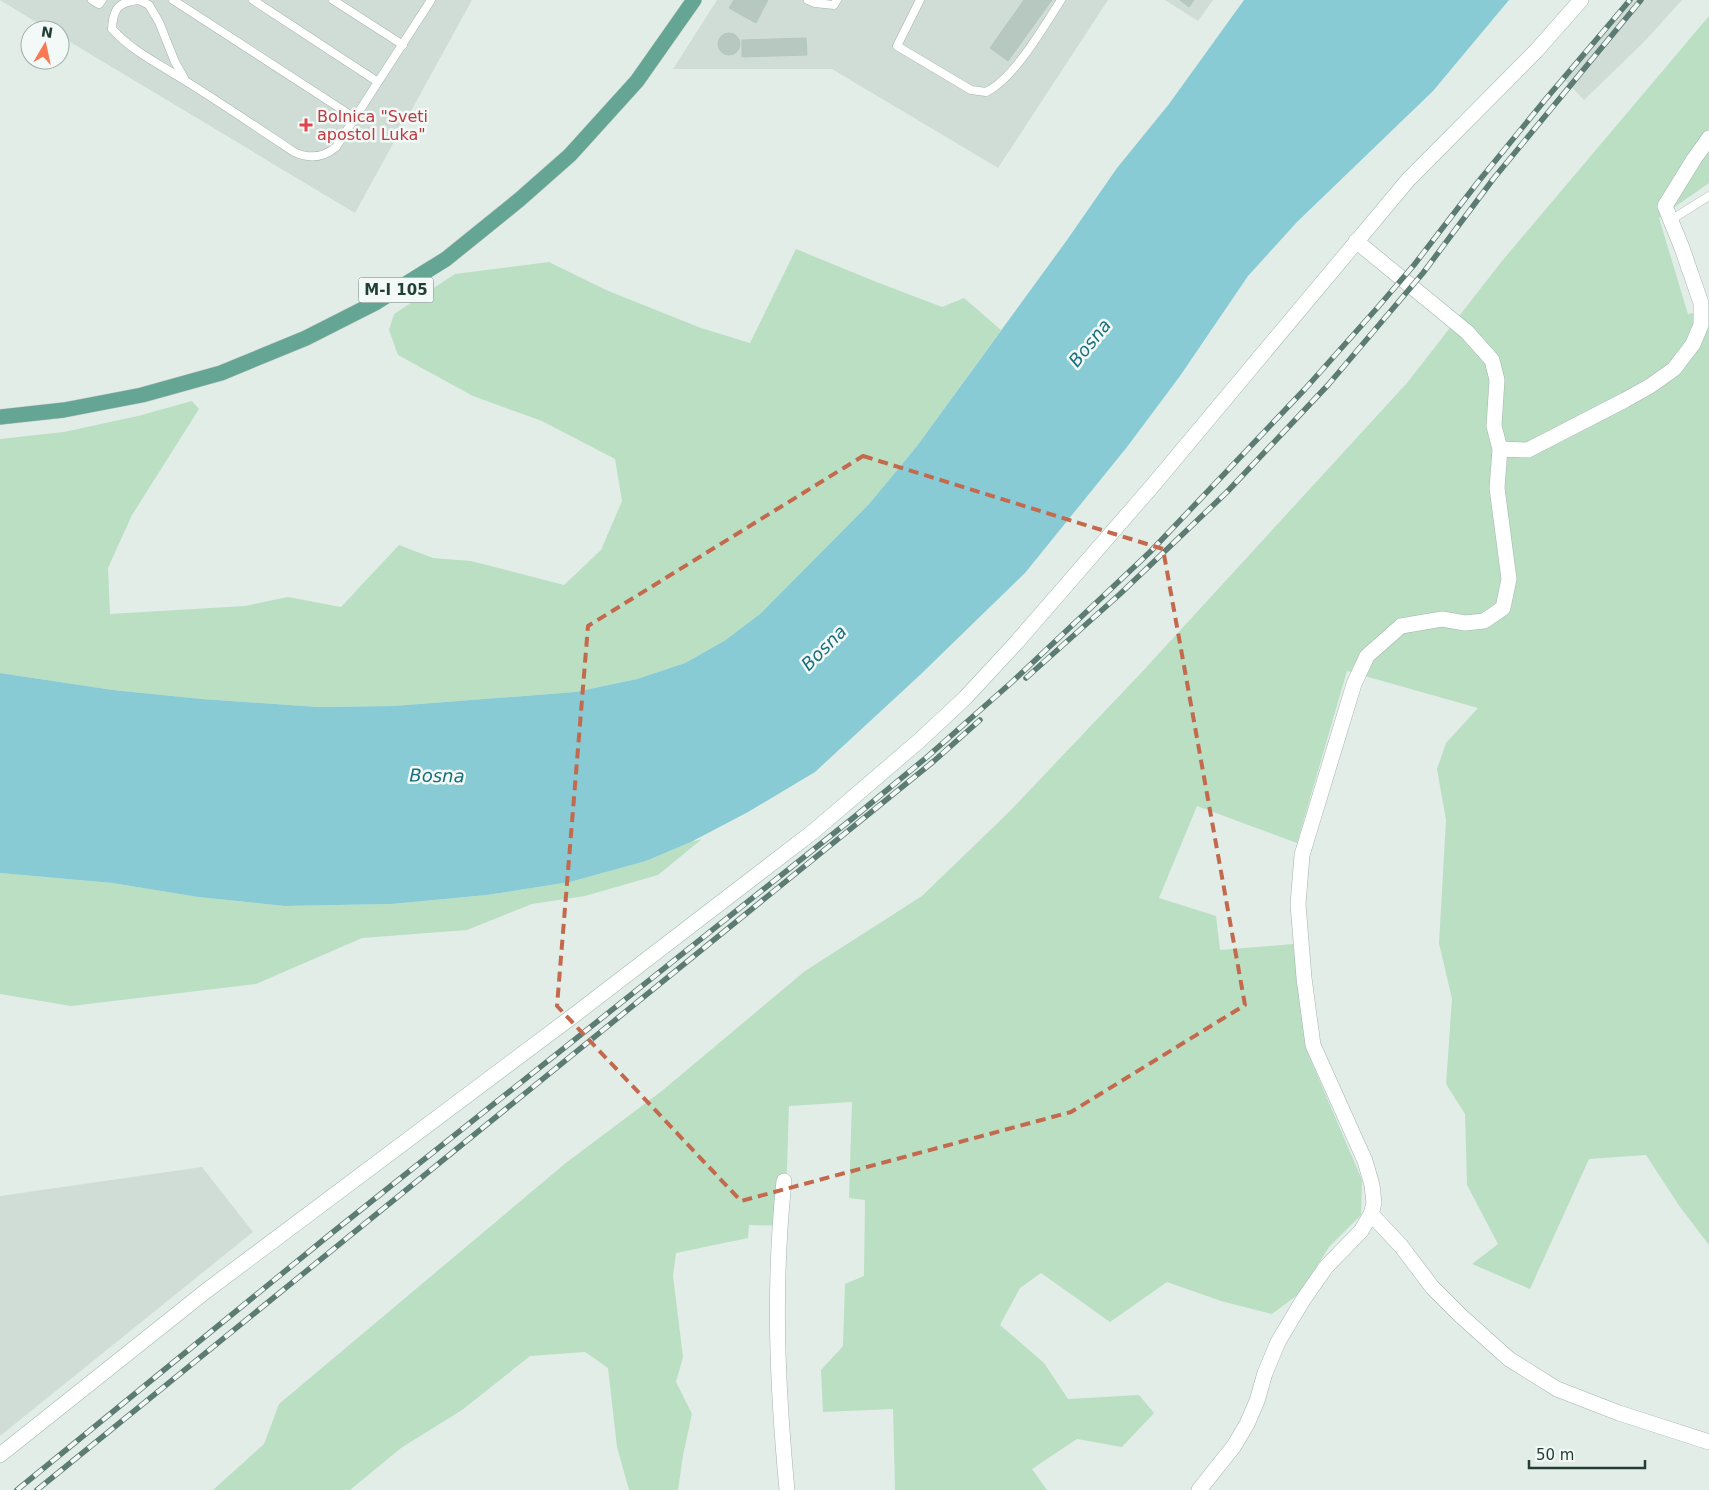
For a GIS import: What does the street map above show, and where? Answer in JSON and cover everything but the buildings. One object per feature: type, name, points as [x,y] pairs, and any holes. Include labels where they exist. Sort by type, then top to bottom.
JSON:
[{"type":"main road","name":"M-I 105","points":[[0,417],[64,410],[142,395],[222,373],[306,338],[375,303],[446,259],[519,200],[570,155],[637,81],[694,0]]},
{"type":"street","points":[[0,1455],[206,1291],[574,1016],[814,831],[920,740],[965,698],[1016,643],[1154,484],[1408,180],[1536,51],[1581,0]]},
{"type":"street","points":[[1500,449],[1528,450],[1625,400],[1650,386],[1674,369],[1693,344],[1701,325],[1701,303],[1665,206],[1709,138]]},
{"type":"street","points":[[1198,1490],[1234,1446],[1247,1424],[1278,1342],[1303,1300],[1326,1267],[1361,1231],[1371,1214],[1374,1202],[1372,1185],[1365,1161],[1313,1045],[1304,978],[1298,904],[1302,855],[1354,684],[1367,656],[1401,626],[1442,619],[1465,624],[1484,621],[1503,608],[1509,579],[1497,488],[1500,449],[1494,426],[1497,380],[1492,360],[1467,332],[1356,240]]},
{"type":"street","points":[[784,1181],[778,1234],[776,1313],[778,1385],[787,1490]]},
{"type":"street","points":[[1371,1214],[1401,1246],[1432,1287],[1509,1359],[1557,1389],[1619,1413],[1709,1442]]},
{"type":"lane","points":[[92,0],[99,4],[102,0]]},
{"type":"lane","points":[[185,80],[149,5],[139,0],[126,1],[113,16],[112,29],[130,47],[185,80],[300,155],[320,156],[329,153],[336,147],[432,0]]},
{"type":"lane","points":[[173,0],[355,118]]},
{"type":"lane","points":[[254,0],[378,82]]},
{"type":"lane","points":[[334,0],[403,45]]},
{"type":"lane","points":[[808,0],[816,3],[834,4],[838,0]]},
{"type":"lane","points":[[920,0],[897,46],[971,90],[986,92],[1005,77],[1020,60],[1061,0]]},
{"type":"lane","points":[[1671,220],[1709,196]]},
{"type":"highlighted area","points":[[863,456],[1163,549],[1245,1005],[1071,1112],[741,1201],[557,1006],[588,626]]},
{"type":"shaded area","name":"Bolnica \"Sveti apostol Luka\"","points":[[0,0],[472,0],[355,213],[70,42],[70,20],[33,20]]},
{"type":"shaded area","points":[[717,0],[1108,0],[998,168],[832,69],[673,69]]},
{"type":"shaded area","points":[[1165,0],[1213,0],[1198,21]]},
{"type":"shaded area","points":[[1627,0],[1682,0],[1645,41],[1584,100],[1561,76]]},
{"type":"shaded area","points":[[202,1167],[253,1232],[0,1436],[0,1196]]},
{"type":"green space","points":[[1709,16],[1709,183],[1659,218],[1688,314],[1709,310],[1709,1245],[1680,1207],[1646,1155],[1589,1159],[1530,1289],[1472,1264],[1498,1244],[1467,1185],[1465,1114],[1446,1084],[1452,999],[1439,943],[1446,820],[1437,769],[1446,743],[1478,708],[1347,671],[1297,843],[1197,806],[1159,898],[1216,916],[1220,950],[1293,944],[1307,1051],[1362,1180],[1361,1215],[1329,1247],[1300,1293],[1272,1314],[1221,1301],[1167,1282],[1110,1322],[1041,1273],[1020,1288],[1000,1325],[1044,1363],[1068,1399],[1139,1395],[1154,1413],[1122,1447],[1077,1439],[1032,1469],[1047,1490],[895,1490],[893,1409],[823,1412],[821,1370],[843,1346],[845,1284],[864,1276],[865,1200],[849,1198],[852,1102],[789,1106],[785,1226],[749,1225],[748,1238],[676,1253],[673,1276],[683,1357],[676,1382],[692,1414],[678,1490],[629,1490],[617,1447],[608,1368],[585,1352],[530,1356],[462,1410],[401,1448],[350,1490],[213,1490],[264,1444],[279,1404],[567,1162],[663,1090],[805,971],[922,896],[1009,812],[1141,673],[1407,383],[1502,261]]},
{"type":"green space","points":[[796,249],[942,307],[964,298],[1001,330],[917,446],[869,504],[760,614],[724,641],[685,663],[637,679],[575,692],[393,706],[318,707],[202,699],[113,690],[0,673],[0,439],[64,432],[138,416],[192,401],[199,409],[132,515],[108,568],[110,614],[245,606],[288,597],[341,607],[399,545],[433,558],[471,561],[564,585],[601,550],[622,501],[615,459],[542,421],[473,396],[398,355],[389,330],[394,314],[455,274],[549,262],[606,290],[701,328],[750,343]]},
{"type":"green space","points":[[702,839],[658,875],[585,896],[532,904],[467,930],[362,938],[256,984],[71,1006],[0,994],[0,873],[112,883],[198,897],[284,906],[392,904],[487,895],[570,882],[646,861]]},
{"type":"water","name":"Bosna","points":[[1244,0],[1509,0],[1433,91],[1297,222],[1248,276],[1180,376],[1127,447],[1025,573],[920,675],[815,772],[748,812],[691,842],[646,861],[570,882],[487,895],[392,904],[284,906],[198,897],[112,883],[0,873],[0,673],[113,690],[202,699],[318,707],[393,706],[575,692],[637,679],[685,663],[724,641],[760,614],[869,504],[917,446],[1117,168],[1169,104]]},
{"type":"railway","points":[[17,1490],[333,1232],[853,818],[927,757],[1012,682],[1150,552],[1305,389],[1414,265],[1478,182],[1630,0]]},
{"type":"railway","points":[[1026,678],[1120,594],[1227,492],[1328,385],[1423,273],[1494,178],[1641,0]]},
{"type":"railway","points":[[37,1490],[934,761],[980,720]]},
{"type":"place","name":"Bolnica \"Sveti apostol Luka\"","points":[[306,125]]}]
